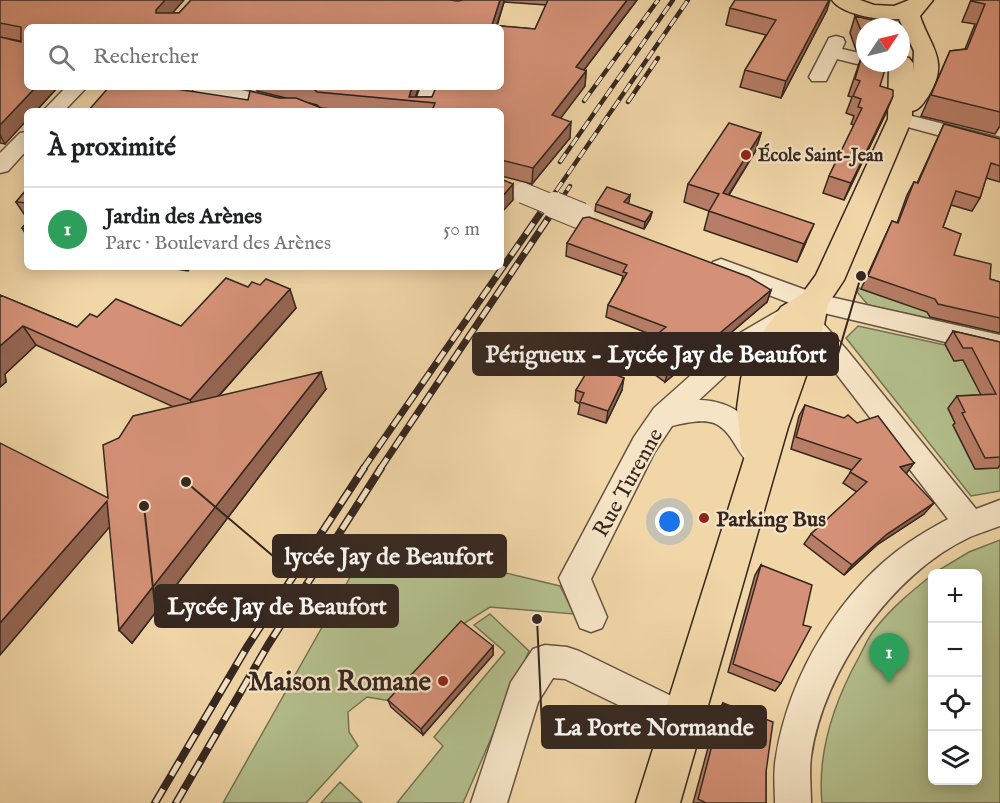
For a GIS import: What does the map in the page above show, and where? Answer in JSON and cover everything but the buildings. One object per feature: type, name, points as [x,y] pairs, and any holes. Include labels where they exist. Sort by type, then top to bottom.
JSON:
[{"type":"main road","points":[[843,0],[864,9],[889,12],[919,3]]},
{"type":"main road","points":[[658,803],[805,314],[829,280],[901,116],[917,97],[924,81],[925,52],[909,16],[919,3]]},
{"type":"main road","points":[[864,9],[874,18]]},
{"type":"main road","points":[[897,72],[901,116]]},
{"type":"street","points":[[819,77],[834,47],[856,58]]},
{"type":"street","points":[[56,108],[74,90]]},
{"type":"street","points":[[215,90],[296,108]]},
{"type":"street","points":[[423,108],[430,90]]},
{"type":"street","points":[[901,116],[1000,145]]},
{"type":"street","points":[[3,159],[24,141]]},
{"type":"street","points":[[504,185],[590,220]]},
{"type":"street","points":[[705,262],[805,314],[1000,345]]},
{"type":"street","points":[[805,314],[969,523]]},
{"type":"street","name":"Rue Turenne","points":[[591,617],[575,578],[644,445],[664,416],[744,343],[805,314]]},
{"type":"street","points":[[664,416],[688,411],[716,412],[734,419],[745,431],[761,461]]},
{"type":"street","points":[[793,803],[794,765],[804,713],[820,676],[846,628],[874,592],[907,561],[969,523],[1000,513]]},
{"type":"street","points":[[489,803],[523,694],[545,661],[567,663],[682,719]]},
{"type":"green space","points":[[941,285],[938,320],[868,305],[857,292],[859,288],[904,304]]},
{"type":"green space","points":[[858,326],[945,345],[954,361],[963,360],[987,406],[948,409],[956,425],[953,426],[975,469],[997,468],[1000,464],[1000,491],[971,496],[846,338]]},
{"type":"green space","points":[[1000,540],[1000,803],[822,803],[822,765],[829,727],[850,674],[870,635],[881,621],[928,578],[928,785],[982,785],[982,569],[941,569],[969,552]]},
{"type":"green space","points":[[393,546],[560,586],[574,614],[490,607],[466,622],[391,701],[367,697],[348,712],[349,732],[358,746],[306,803],[223,803],[357,565]]},
{"type":"green space","points":[[490,614],[529,651],[463,803],[397,803],[443,746],[434,737],[505,652],[474,625]]},
{"type":"green space","points":[[340,782],[362,803],[321,803]]},
{"type":"railway","points":[[584,101],[658,0]]},
{"type":"railway","points":[[560,162],[673,0]]},
{"type":"railway","points":[[545,207],[688,0]]},
{"type":"railway","points":[[628,102],[658,58]]},
{"type":"railway","points":[[556,207],[570,186]]},
{"type":"railway","points":[[504,266],[546,205]]},
{"type":"railway","points":[[380,469],[557,205]]},
{"type":"railway","points":[[363,469],[501,270]]},
{"type":"railway","points":[[155,803],[247,647],[364,468]]},
{"type":"railway","points":[[176,803],[268,645],[381,468]]},
{"type":"place","name":"École Saint-Jean","points":[[746,155]]},
{"type":"place","name":"Périgueux - Lycée Jay de Beaufort","points":[[861,276]]},
{"type":"place","name":"lycée Jay de Beaufort","points":[[186,482]]},
{"type":"place","name":"Lycée Jay de Beaufort","points":[[144,506]]},
{"type":"place","name":"Parking Bus","points":[[704,518]]},
{"type":"place","name":"La Porte Normande","points":[[537,619]]},
{"type":"place","name":"Maison Romane","points":[[443,681]]},
{"type":"place","name":"Jardin des Arènes","points":[[889,683]]}]
